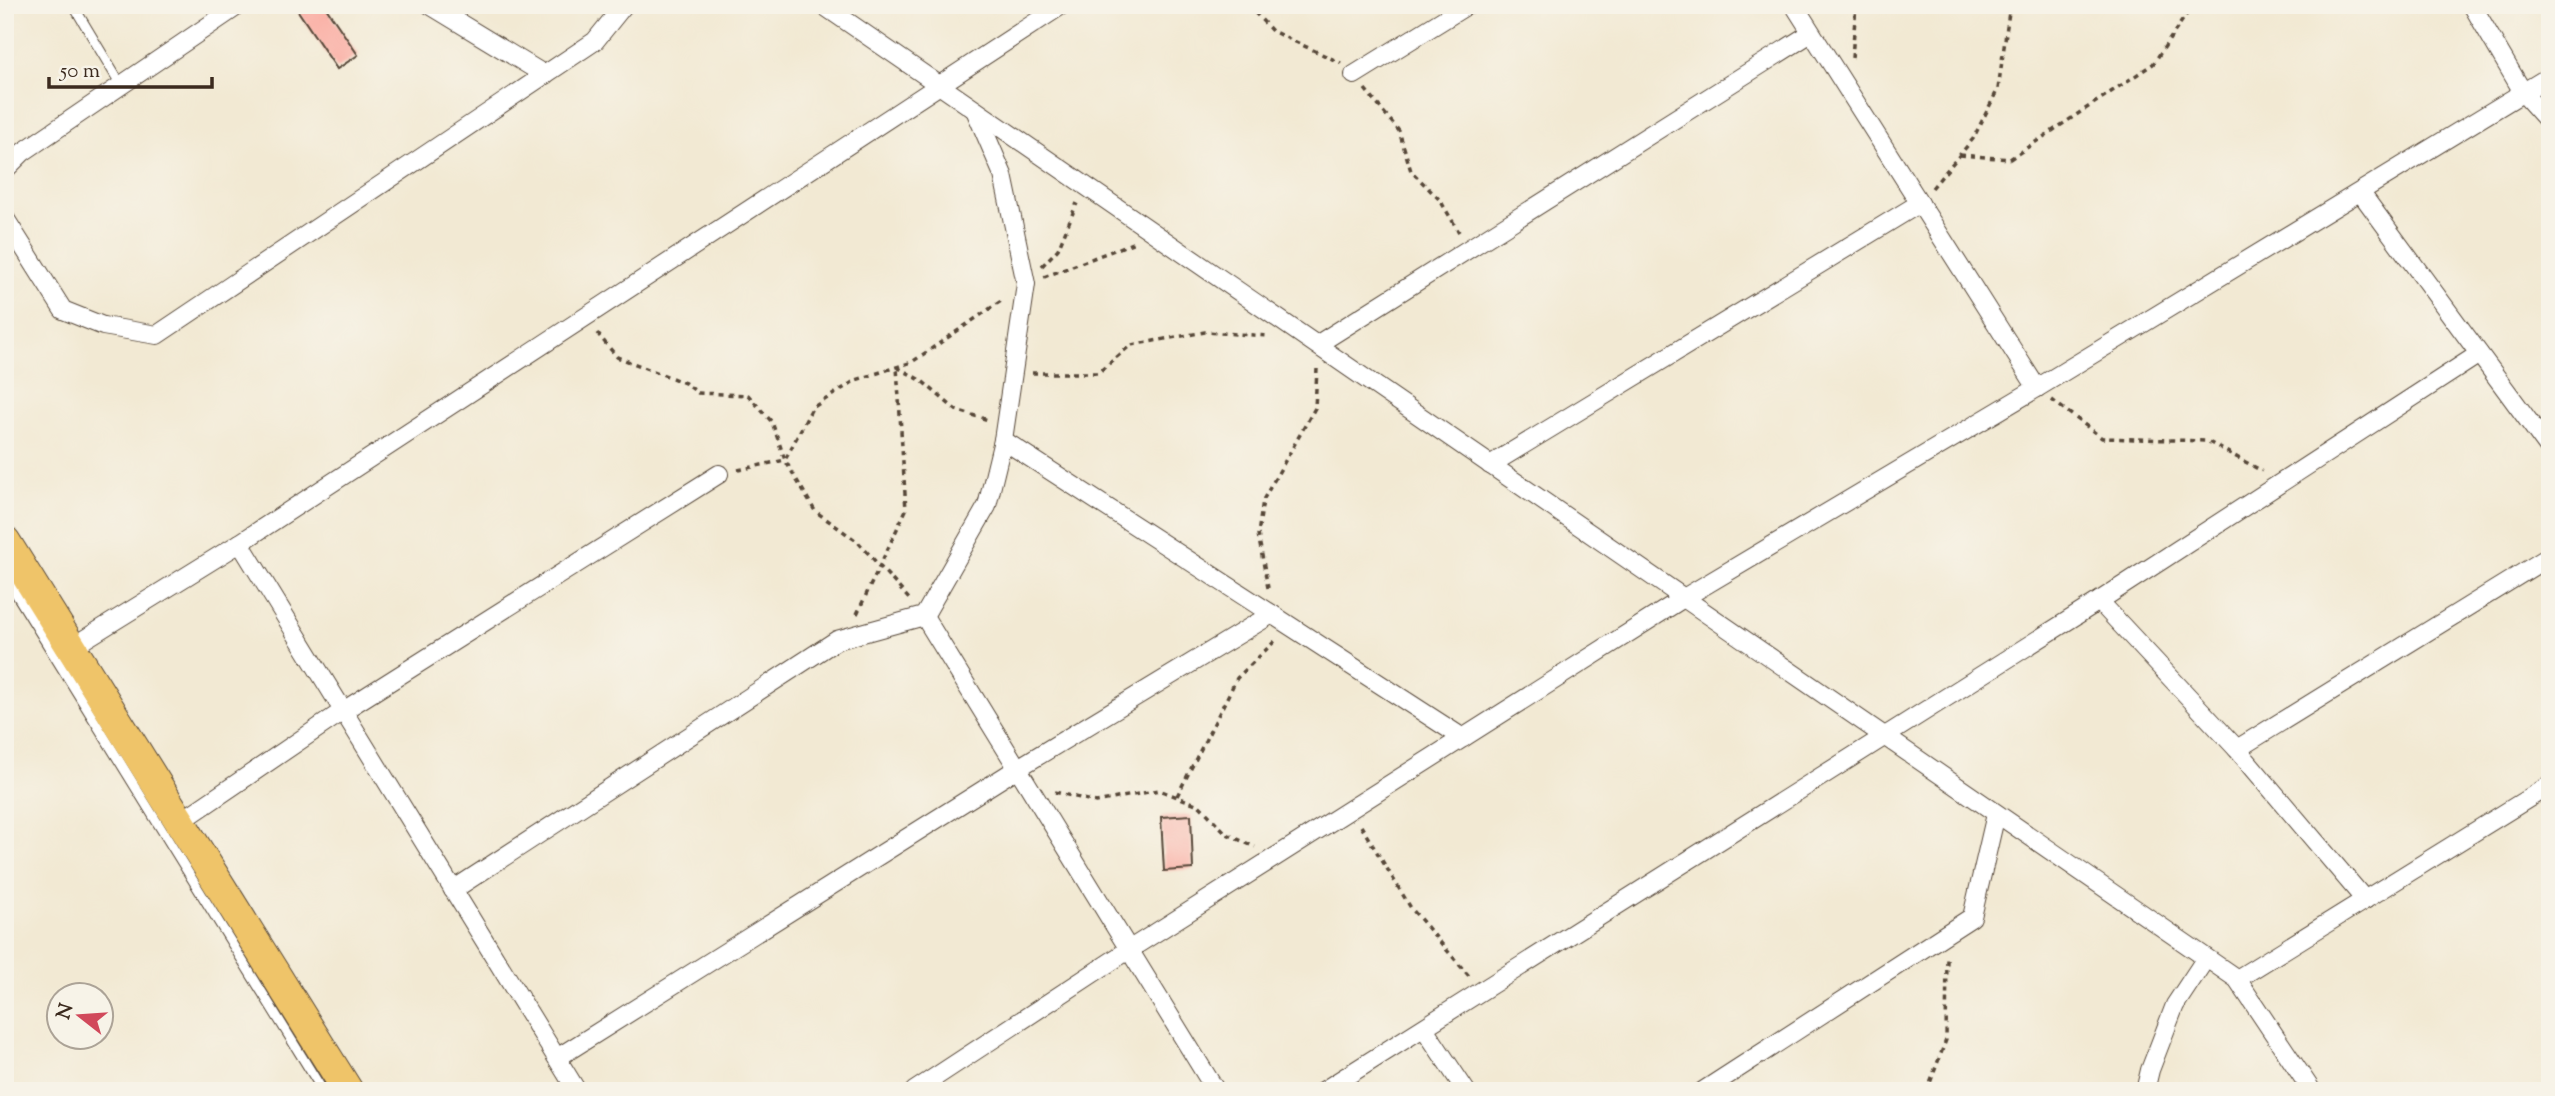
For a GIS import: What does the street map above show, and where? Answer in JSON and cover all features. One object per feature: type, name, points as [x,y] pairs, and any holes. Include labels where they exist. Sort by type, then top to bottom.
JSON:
[{"type":"main road","points":[[5,541],[348,1091]]},
{"type":"street","points":[[5,170],[23,152],[239,5]]},
{"type":"street","points":[[430,5],[545,75]]},
{"type":"street","points":[[5,218],[63,310],[103,326],[156,335],[595,41],[624,5]]},
{"type":"street","points":[[823,5],[2237,979],[2312,1091]]},
{"type":"street","points":[[72,647],[240,543],[1062,5]]},
{"type":"street","points":[[1354,75],[1467,5]]},
{"type":"street","points":[[1794,5],[2037,388]]},
{"type":"street","points":[[2472,5],[2524,94],[2550,123]]},
{"type":"street","points":[[1318,344],[1811,33]]},
{"type":"street","points":[[914,1091],[1130,949],[1682,598],[2037,388],[2550,76]]},
{"type":"street","points":[[453,890],[837,640],[924,615],[987,506],[1005,433],[1026,284],[1003,175],[975,110]]},
{"type":"street","points":[[2361,193],[2550,450]]},
{"type":"street","points":[[1490,465],[1920,203]]},
{"type":"street","points":[[1323,1091],[2099,600],[2479,354]]},
{"type":"street","points":[[1005,433],[1272,614],[1463,738]]},
{"type":"street","points":[[180,822],[343,711],[719,474]]},
{"type":"street","points":[[240,543],[577,1091]]},
{"type":"street","points":[[2237,749],[2550,556]]},
{"type":"street","points":[[2099,600],[2237,749],[2364,900]]},
{"type":"street","points":[[556,1058],[1018,768],[1272,614]]},
{"type":"street","points":[[924,615],[1216,1091]]},
{"type":"street","points":[[2237,979],[2550,785]]},
{"type":"street","points":[[1703,1091],[1972,917],[1996,814]]},
{"type":"street","points":[[2145,1091],[2150,1070],[2175,1005],[2206,958]]},
{"type":"street","points":[[1424,1028],[1466,1091]]},
{"type":"lane","points":[[73,5],[121,85]]},
{"type":"lane","points":[[5,576],[323,1091]]},
{"type":"path","points":[[1248,5],[1272,31],[1346,64],[1399,131],[1411,171],[1440,200],[1468,250]]},
{"type":"path","points":[[1849,91],[1856,5]]},
{"type":"path","points":[[1920,203],[1973,139],[1998,89],[2010,5]]},
{"type":"path","points":[[1960,155],[2010,159],[2153,64],[2190,5]]},
{"type":"path","points":[[785,460],[812,408],[856,380],[912,362],[1026,284],[1058,249],[1084,184]]},
{"type":"path","points":[[1026,284],[1156,234]]},
{"type":"path","points":[[584,318],[617,357],[685,383],[698,393],[748,396],[772,422],[785,460],[816,511],[858,542],[924,615]]},
{"type":"path","points":[[1013,373],[1098,373],[1131,345],[1205,332],[1270,336]]},
{"type":"path","points":[[1272,614],[1258,534],[1263,500],[1315,408],[1318,344]]},
{"type":"path","points":[[897,367],[922,381],[956,410],[1005,433]]},
{"type":"path","points":[[837,640],[854,620],[906,510],[897,367]]},
{"type":"path","points":[[2037,388],[2102,438],[2207,441],[2283,482]]},
{"type":"path","points":[[719,474],[785,460]]},
{"type":"path","points":[[1177,796],[1237,678],[1291,626]]},
{"type":"path","points":[[1029,786],[1096,802],[1159,790],[1199,805],[1227,834],[1276,858]]},
{"type":"path","points":[[1351,810],[1411,908],[1482,991]]},
{"type":"path","points":[[1927,1091],[1946,1041],[1947,933]]},
{"type":"building","points":[[294,5],[324,5],[358,55],[337,69]]},
{"type":"building","points":[[1191,815],[1193,869],[1164,871],[1161,817]]}]
